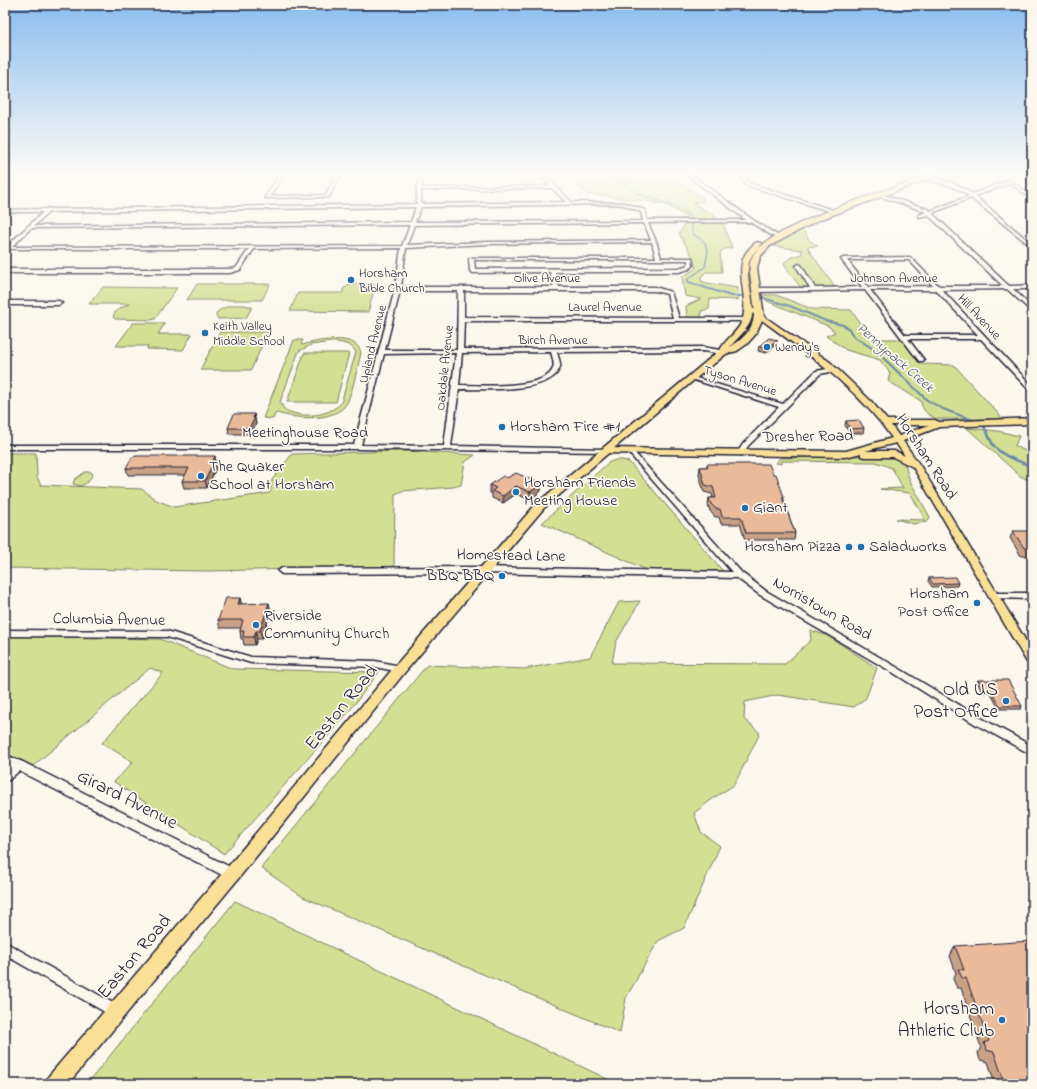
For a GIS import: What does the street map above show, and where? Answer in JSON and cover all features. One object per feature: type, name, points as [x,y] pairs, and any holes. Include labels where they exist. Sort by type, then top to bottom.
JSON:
[{"type":"highway","name":"Easton Road","points":[[723,352],[726,346],[742,330],[747,320],[749,304],[744,268],[747,256],[754,247],[794,227]]},
{"type":"highway","name":"Easton Road","points":[[55,1084],[232,874],[483,570],[540,506],[690,378],[723,352],[734,349],[744,342],[752,333],[760,316],[753,268],[756,257],[774,236]]},
{"type":"main road","name":"Horsham Road","points":[[749,304],[760,316],[833,370],[868,403],[899,439],[917,466],[956,536],[994,596],[1032,661]]},
{"type":"main road","name":"Dresher Road","points":[[605,451],[846,454],[899,439],[929,427],[955,423],[1032,421]]},
{"type":"main road","points":[[885,422],[955,423]]},
{"type":"main road","points":[[846,454],[895,454],[917,466]]},
{"type":"street","points":[[6,249],[30,227],[64,227]]},
{"type":"street","name":"Upland Avenue","points":[[357,447],[398,289],[404,247],[410,227]]},
{"type":"street","points":[[648,227],[654,241],[658,259]]},
{"type":"street","points":[[760,227],[774,236]]},
{"type":"street","points":[[944,227],[1007,288],[1032,310]]},
{"type":"street","points":[[1009,227],[1032,246]]},
{"type":"street","points":[[6,249],[404,247],[488,243],[654,241]]},
{"type":"street","points":[[5,271],[230,270],[238,269],[252,248]]},
{"type":"street","name":"Hill Avenue","points":[[868,289],[843,259],[910,258],[937,289],[1032,390]]},
{"type":"street","points":[[471,259],[658,259],[690,259],[691,265],[687,268],[679,270],[473,271],[471,259]]},
{"type":"street","points":[[799,266],[814,290]]},
{"type":"street","points":[[552,270],[557,289]]},
{"type":"street","name":"Johnson Avenue","points":[[757,290],[1032,287]]},
{"type":"street","name":"Olive Avenue","points":[[398,289],[655,289],[663,290],[669,293],[676,318]]},
{"type":"street","points":[[868,289],[921,360]]},
{"type":"street","name":"Oakdale Avenue","points":[[447,448],[456,387],[462,318],[461,290]]},
{"type":"street","points":[[6,303],[59,303]]},
{"type":"street","name":"Laurel Avenue","points":[[462,318],[676,318],[747,320]]},
{"type":"street","points":[[904,337],[983,337]]},
{"type":"street","name":"Birch Avenue","points":[[382,352],[703,349],[723,352]]},
{"type":"street","points":[[456,387],[521,386],[540,382],[554,374],[557,368],[554,351]]},
{"type":"street","points":[[741,453],[745,446],[782,406],[818,372],[833,370]]},
{"type":"street","name":"Tyson Avenue","points":[[690,378],[782,406]]},
{"type":"street","name":"Meetinghouse Road","points":[[5,447],[357,447],[605,451]]},
{"type":"street","name":"Norristown Road","points":[[630,452],[739,575],[763,593],[895,670],[978,721],[1032,751]]},
{"type":"street","name":"Homestead Lane","points":[[282,571],[483,570],[739,575]]},
{"type":"street","points":[[994,596],[1032,596]]},
{"type":"street","name":"Columbia Avenue","points":[[5,633],[167,634],[251,660],[375,664],[400,669]]},
{"type":"street","name":"Girard Avenue","points":[[5,759],[232,874]]},
{"type":"street","points":[[5,777],[19,765]]},
{"type":"street","points":[[5,948],[115,1011]]},
{"type":"green space","points":[[683,227],[724,227],[732,248],[724,249],[720,253],[722,272],[706,272],[701,277],[701,281],[738,288],[738,300],[710,299],[709,309],[701,311],[701,318],[687,317],[686,306],[701,299],[685,296],[682,277],[696,268],[693,257],[679,234]]},
{"type":"green space","points":[[803,230],[810,241],[818,246],[807,247],[836,289],[802,289],[788,271],[784,263],[791,257],[802,254],[802,250],[773,246],[786,235]]},
{"type":"green space","points":[[197,284],[270,284],[262,300],[187,300]]},
{"type":"green space","points":[[351,284],[375,285],[368,312],[290,311],[298,293],[343,293],[343,289]]},
{"type":"green space","points":[[103,287],[177,288],[155,319],[151,320],[115,319],[113,316],[117,310],[129,304],[89,304]]},
{"type":"green space","points":[[762,295],[776,295],[812,309],[851,310],[871,339],[901,339],[921,364],[954,365],[1003,419],[937,419],[924,410],[921,401],[888,381],[890,373],[880,360],[846,350],[826,336],[835,332],[828,326],[767,301]]},
{"type":"green space","points":[[245,305],[252,307],[246,318],[218,319],[216,316],[216,313],[226,307]]},
{"type":"green space","points":[[133,323],[165,323],[158,334],[192,334],[183,350],[147,349],[148,346],[116,346]]},
{"type":"green space","points":[[220,332],[268,332],[251,370],[200,370]]},
{"type":"green space","points":[[294,340],[303,340],[302,345],[326,340],[344,340],[352,342],[358,346],[361,353],[352,389],[348,401],[343,408],[335,413],[316,418],[294,417],[277,413],[273,419],[263,418]],"holes":[[[331,342],[348,345],[356,352],[341,403],[329,411],[314,415],[298,414],[284,409],[280,402],[299,351],[311,345]]]},
{"type":"green space","points":[[304,353],[349,353],[336,402],[287,402]]},
{"type":"green space","points":[[967,428],[998,431],[1019,436],[1015,446],[1032,454],[1032,482],[1020,476]]},
{"type":"green space","points":[[404,451],[475,455],[465,462],[461,485],[402,491],[395,494],[394,567],[208,571],[5,568],[5,453],[36,453],[37,477],[41,485],[142,489],[156,500],[174,507],[270,493],[272,480],[292,454]]},
{"type":"green space","points":[[889,455],[904,462],[910,481],[930,517],[927,522],[913,524],[896,519],[925,520],[909,493],[880,489],[903,488],[892,468],[876,462],[781,461],[781,464],[776,463],[780,458]]},
{"type":"green space","points":[[615,460],[629,462],[723,571],[647,570],[542,523],[608,463]]},
{"type":"green space","points":[[85,472],[91,472],[93,474],[88,482],[81,486],[73,484],[74,480]]},
{"type":"green space","points":[[640,601],[616,642],[612,663],[785,664],[811,640],[810,630],[828,636],[877,668],[866,698],[854,707],[778,695],[745,702],[744,719],[760,733],[734,785],[694,813],[701,832],[720,846],[684,928],[658,941],[626,998],[620,1033],[303,897],[261,868],[427,665],[524,669],[590,657],[619,602]]},
{"type":"green space","points":[[5,636],[160,639],[233,669],[379,672],[347,714],[224,854],[114,782],[133,762],[102,743],[163,673],[150,668],[33,766],[5,753]]},
{"type":"green space","points":[[235,901],[576,1064],[618,1084],[87,1084]]},
{"type":"building","points":[[769,338],[777,340],[767,348],[759,346]]},
{"type":"building","points":[[234,414],[254,414],[253,418],[255,418],[249,428],[228,428]]},
{"type":"building","points":[[859,420],[864,428],[850,429],[846,421]]},
{"type":"building","points":[[215,456],[205,481],[182,481],[189,468],[126,468],[132,457]]},
{"type":"building","name":"Giant","points":[[707,464],[769,464],[773,474],[776,474],[784,497],[782,497],[795,533],[746,533],[741,517],[722,517],[720,509],[716,509],[711,504],[709,498],[716,498],[713,487],[705,485],[700,467],[708,467]]},
{"type":"building","points":[[516,473],[541,484],[530,492],[516,486],[503,496],[492,491],[496,488],[490,485],[503,476],[507,478]]},
{"type":"building","points":[[1013,531],[1029,531],[1032,534],[1032,549],[1024,548]]},
{"type":"building","points":[[955,577],[958,583],[933,584],[929,578]]},
{"type":"building","points":[[226,598],[240,598],[238,604],[269,603],[260,631],[256,631],[254,637],[243,637],[244,631],[240,631],[243,620],[218,620]]},
{"type":"building","name":"Old US Post Office","points":[[978,680],[1008,680],[1022,706],[1000,706],[991,690],[984,690]]},
{"type":"building","name":"Horsham Athletic Club","points":[[1032,941],[1032,1084],[1005,1084],[994,1052],[986,1050],[984,1043],[989,1041],[966,978],[962,978],[958,969],[964,970],[955,946]]},
{"type":"waterway","name":"Pennypack Creek","points":[[688,282],[688,279],[705,267],[708,251],[705,245],[706,243],[693,234],[692,227]]},
{"type":"waterway","name":"Pennypack Creek","points":[[688,282],[731,296],[755,296]]},
{"type":"waterway","name":"Pennypack Creek","points":[[760,297],[790,306],[826,321],[843,325],[849,329],[853,336],[875,350],[927,400],[943,409],[967,418]]},
{"type":"waterway","name":"Pennypack Creek","points":[[964,417],[978,422]]},
{"type":"waterway","name":"Pennypack Creek","points":[[982,424],[986,429],[992,443],[998,450],[1007,456],[1032,467]]},
{"type":"place","name":"Horsham Bible Church","points":[[351,280]]},
{"type":"place","name":"Keith Valley Middle School","points":[[205,333]]},
{"type":"place","name":"Wendy's","points":[[767,347]]},
{"type":"place","name":"Horsham Fire #1","points":[[502,427]]},
{"type":"place","name":"The Quaker School at Horsham","points":[[201,476]]},
{"type":"place","name":"Horsham Friends Meeting House","points":[[516,492]]},
{"type":"place","name":"Giant","points":[[745,508]]},
{"type":"place","name":"Horsham Pizza","points":[[849,547]]},
{"type":"place","name":"Saladworks","points":[[861,547]]},
{"type":"place","name":"BBQ BBQ","points":[[502,576]]},
{"type":"place","name":"Horsham Post Office","points":[[977,603]]},
{"type":"place","name":"Riverside Community Church","points":[[256,625]]},
{"type":"place","name":"Old US Post Office","points":[[1006,701]]},
{"type":"place","name":"Horsham Athletic Club","points":[[1002,1020]]}]
